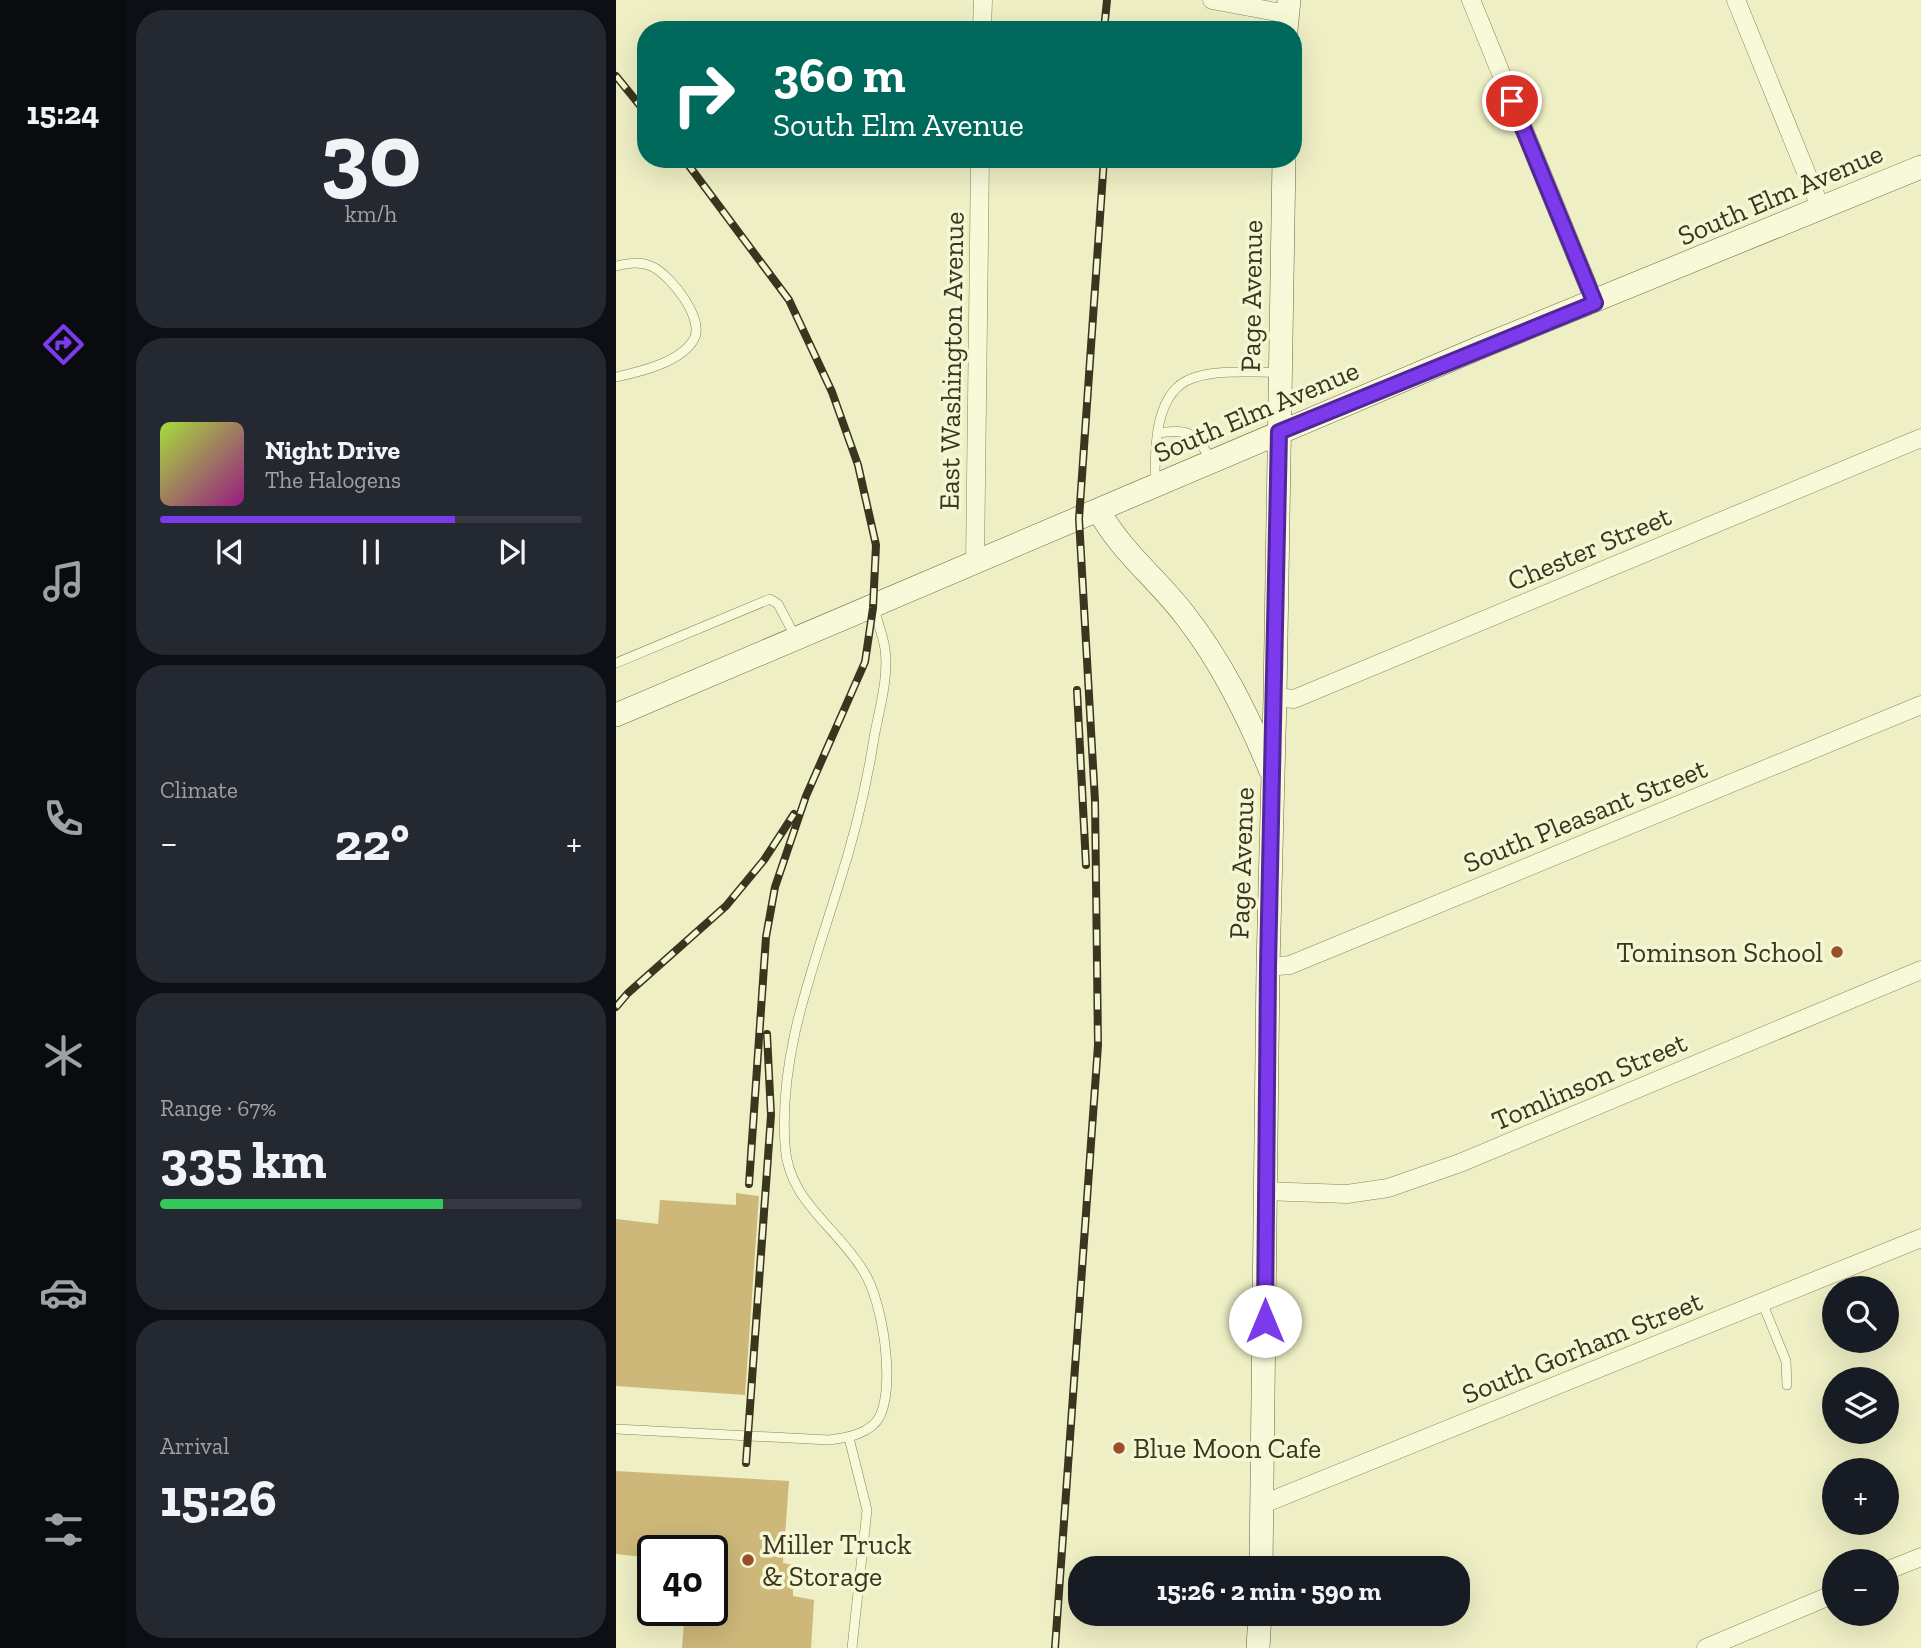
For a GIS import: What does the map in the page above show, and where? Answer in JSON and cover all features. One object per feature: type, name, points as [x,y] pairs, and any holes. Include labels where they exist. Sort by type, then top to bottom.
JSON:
[{"type":"street","points":[[982,21],[983,0]]},
{"type":"street","points":[[1212,0],[1287,15]]},
{"type":"street","points":[[1471,0],[1595,303]]},
{"type":"street","points":[[1736,0],[1821,209]]},
{"type":"street","name":"South Elm Avenue","points":[[616,715],[873,608],[1279,432],[1921,167]]},
{"type":"street","name":"East Washington Avenue","points":[[975,564],[980,168]]},
{"type":"street","name":"Page Avenue","points":[[1261,1556],[1268,967],[1284,168]]},
{"type":"street","name":"Chester Street","points":[[1275,697],[1294,699],[1921,438]]},
{"type":"street","points":[[1099,511],[1109,529],[1157,581],[1211,651],[1246,713],[1273,778]]},
{"type":"street","name":"South Pleasant Street","points":[[1268,967],[1290,965],[1921,705]]},
{"type":"street","name":"Tomlinson Street","points":[[1266,1191],[1347,1194],[1388,1188],[1460,1163],[1921,971]]},
{"type":"street","name":"South Gorham Street","points":[[1263,1504],[1921,1238]]},
{"type":"street","points":[[1899,1566],[1921,1557]]},
{"type":"street","points":[[1706,1648],[1822,1599]]},
{"type":"street","points":[[1258,1648],[1259,1626]]},
{"type":"lane","points":[[616,266],[635,262],[661,272],[687,303],[696,323],[694,339],[676,356],[616,377]]},
{"type":"lane","points":[[1155,487],[1158,433],[1164,407],[1172,393],[1193,377],[1279,372]]},
{"type":"lane","points":[[1158,433],[1182,430],[1198,438],[1212,461]]},
{"type":"lane","points":[[616,663],[770,599],[778,604],[797,640]]},
{"type":"lane","points":[[616,1429],[829,1440],[849,1438],[869,1427],[880,1417],[885,1388],[886,1347],[881,1312],[865,1273],[797,1191],[787,1171],[785,1143],[786,1071],[802,997],[858,821],[885,680],[885,649],[873,608]]},
{"type":"lane","points":[[1762,1302],[1786,1361],[1787,1385]]},
{"type":"lane","points":[[849,1438],[867,1510],[852,1648]]},
{"type":"building","points":[[736,1193],[759,1196],[745,1395],[616,1386],[616,1219],[658,1224],[660,1200],[736,1205]]},
{"type":"building","name":"Miller Truck & Storage","points":[[616,1471],[789,1481],[783,1563],[793,1565],[793,1596],[814,1600],[811,1648],[682,1648],[684,1626],[728,1626],[728,1535],[637,1535],[637,1556],[616,1554]]},
{"type":"railway","points":[[1105,21],[1107,0]]},
{"type":"railway","points":[[616,76],[637,102]]},
{"type":"railway","points":[[691,168],[789,300],[832,392],[858,465],[876,545],[873,608],[865,662],[806,796],[775,887],[766,937],[749,1184]]},
{"type":"railway","points":[[1055,1648],[1098,1045],[1095,801],[1079,519],[1103,168]]},
{"type":"railway","points":[[1077,690],[1086,865]]},
{"type":"railway","points":[[616,1007],[628,993],[726,906],[764,860],[794,814]]},
{"type":"railway","points":[[746,1463],[771,1115],[767,1034]]},
{"type":"place","name":"Tominson School","points":[[1837,952]]},
{"type":"place","name":"Blue Moon Cafe","points":[[1119,1448]]},
{"type":"place","name":"Miller Truck & Storage","points":[[748,1560]]},
{"type":"route","points":[[1265,1321],[1268,967],[1279,432],[1481,347],[1595,303],[1512,101]]}]
